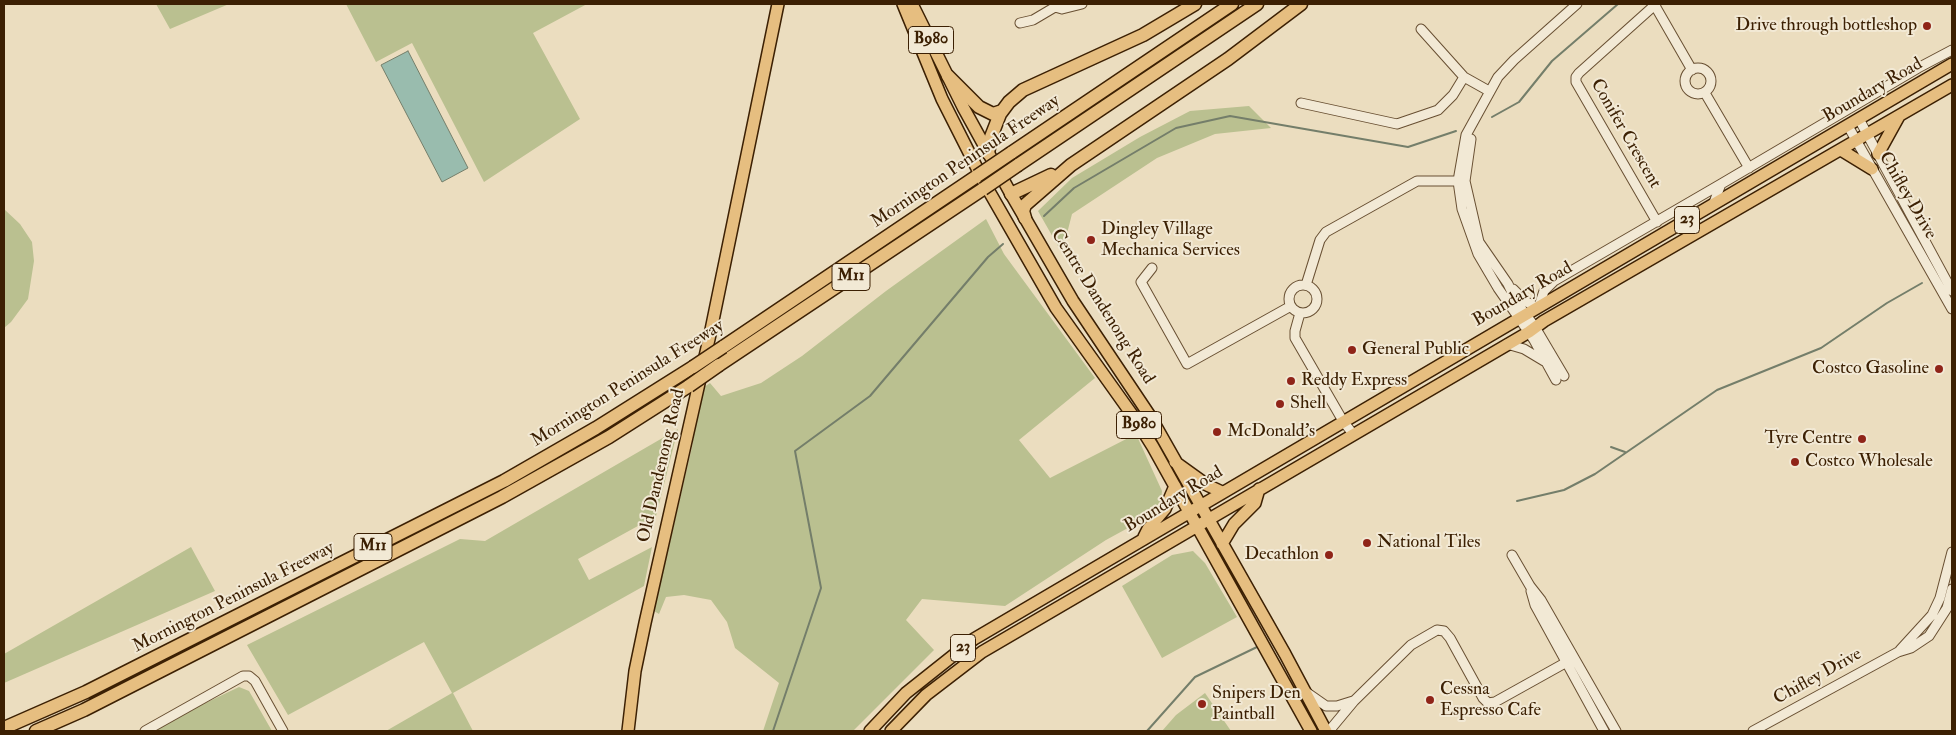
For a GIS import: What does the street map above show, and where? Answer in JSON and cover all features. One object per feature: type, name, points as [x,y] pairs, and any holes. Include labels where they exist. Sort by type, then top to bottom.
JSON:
[{"type":"highway","points":[[988,153],[991,137],[1002,111],[1013,98],[1029,87],[1143,34],[1195,4]]},
{"type":"highway","name":"Mornington Peninsula Freeway","points":[[36,731],[84,710],[502,497],[609,437],[689,386],[983,184],[1010,154],[1232,4]]},
{"type":"highway","name":"Mornington Peninsula Freeway","points":[[4,728],[86,692],[504,481],[596,428],[723,346],[983,184],[1018,165],[1257,4]]},
{"type":"highway","points":[[1025,218],[1023,211],[1025,205],[1071,165],[1228,59],[1301,4]]},
{"type":"highway","points":[[948,76],[979,107],[992,114],[1002,111]]},
{"type":"highway","points":[[1011,194],[1071,165]]},
{"type":"main road","name":"Old Dandenong Road","points":[[628,731],[635,672],[645,623],[711,330],[778,4]]},
{"type":"main road","name":"Centre Dandenong Road","points":[[903,4],[948,112],[983,184],[1056,308],[1138,423],[1179,486],[1199,506],[1208,520],[1328,731]]},
{"type":"main road","name":"Centre Dandenong Road","points":[[912,4],[1011,194],[1073,301],[1135,392],[1175,462],[1179,486],[1189,512],[1311,731]]},
{"type":"main road","name":"Boundary Road","points":[[870,731],[906,693],[974,638],[1952,64]]},
{"type":"main road","name":"Boundary Road","points":[[891,731],[926,695],[982,652],[1952,85]]},
{"type":"main road","points":[[1878,154],[1899,116]]},
{"type":"main road","points":[[1841,150],[1872,168]]},
{"type":"main road","points":[[988,153],[983,184],[1000,193],[1011,194]]},
{"type":"main road","points":[[1320,435],[1336,434],[1350,436]]},
{"type":"main road","points":[[1175,462],[1207,485],[1222,492]]},
{"type":"main road","points":[[1144,539],[1148,529],[1165,509],[1179,486]]},
{"type":"main road","points":[[1222,544],[1234,524],[1255,503],[1259,489]]},
{"type":"street","points":[[1020,23],[1033,20],[1056,5],[1067,9],[1082,4]]},
{"type":"street","points":[[1532,329],[1546,362],[1560,378],[1532,329],[1498,288],[1478,254],[1462,209],[1461,181],[1466,135],[1498,77],[1514,60],[1577,4]]},
{"type":"street","points":[[1655,4],[1692,70]]},
{"type":"street","name":"Conifer Crescent","points":[[1655,4],[1579,73],[1576,77],[1576,82],[1657,222]]},
{"type":"street","points":[[1421,29],[1464,77],[1489,91]]},
{"type":"street","points":[[1461,181],[1479,242],[1508,284],[1525,301],[1538,307],[1544,291],[1551,283],[1918,68],[1952,50]]},
{"type":"street","points":[[1700,68],[1710,75],[1712,83],[1705,93],[1693,94],[1686,88],[1686,76],[1692,70],[1700,68]]},
{"type":"street","points":[[1301,103],[1397,124],[1438,110],[1453,95],[1464,77]]},
{"type":"street","points":[[1705,93],[1749,168]]},
{"type":"street","name":"Chifley Drive","points":[[1859,119],[1952,291]]},
{"type":"street","name":"Chifley Drive","points":[[1848,126],[1952,309]]},
{"type":"street","points":[[1306,285],[1320,240],[1326,232],[1417,181],[1461,181]]},
{"type":"street","points":[[1713,205],[1721,184]]},
{"type":"street","points":[[1152,268],[1141,282],[1187,364],[1290,306]]},
{"type":"street","points":[[1508,284],[1522,316]]},
{"type":"street","points":[[1299,285],[1306,285],[1317,294],[1317,304],[1310,312],[1300,313],[1290,306],[1289,296],[1291,291],[1299,285]]},
{"type":"street","points":[[1300,313],[1295,338],[1350,436]]},
{"type":"street","points":[[1507,344],[1524,349],[1546,362]]},
{"type":"street","name":"Chifley Drive","points":[[1898,652],[1932,615],[1940,598],[1952,552]]},
{"type":"street","points":[[1512,554],[1530,586],[1542,600],[1604,731]]},
{"type":"street","name":"Chifley Drive","points":[[1753,731],[1898,652],[1911,648],[1929,636],[1948,608],[1952,589]]},
{"type":"street","points":[[1328,731],[1354,701],[1411,645],[1437,630],[1444,631],[1450,638],[1483,698],[1488,703],[1495,702],[1570,660]]},
{"type":"street","points":[[1570,660],[1616,731]]},
{"type":"street","points":[[145,731],[244,676],[249,676],[258,687],[283,731]]},
{"type":"street","points":[[1306,692],[1326,706],[1337,706],[1354,701]]},
{"type":"green space","points":[[156,4],[229,4],[170,29]]},
{"type":"green space","points":[[346,4],[587,4],[533,33],[580,119],[484,182],[412,43],[376,62]]},
{"type":"green space","points":[[1249,106],[1271,128],[1215,134],[1157,158],[1072,214],[1062,253],[1038,211],[1072,178],[1140,137],[1190,111]]},
{"type":"green space","points":[[4,209],[20,224],[32,242],[34,261],[28,299],[11,322],[4,328]]},
{"type":"green space","points":[[986,219],[1004,254],[1095,378],[1019,440],[1050,478],[1136,434],[1162,491],[1161,501],[1148,517],[1106,540],[1005,606],[922,599],[906,620],[934,650],[853,731],[763,731],[779,683],[735,648],[727,622],[711,600],[684,595],[666,597],[659,614],[654,611],[692,447],[701,389],[710,383],[721,396],[761,383],[802,356],[886,291]]},
{"type":"green space","points":[[678,429],[656,516],[578,559],[589,580],[652,547],[644,586],[453,693],[473,731],[386,731],[452,693],[424,642],[288,715],[247,645],[460,539],[485,541]]},
{"type":"green space","points":[[191,547],[215,591],[4,683],[4,654]]},
{"type":"green space","points":[[1193,551],[1205,563],[1237,617],[1162,658],[1122,586],[1172,555]]},
{"type":"green space","points":[[239,687],[249,691],[272,731],[153,731],[195,708]]},
{"type":"green space","name":"Snipers Den Paintball","points":[[1205,693],[1231,731],[1162,731],[1176,715]]},
{"type":"shaded area","points":[[408,51],[468,168],[442,182],[381,65]]},
{"type":"waterway","points":[[1492,117],[1519,102],[1552,61],[1618,4]]},
{"type":"waterway","points":[[1044,216],[1074,188],[1176,128],[1230,116],[1408,147],[1456,131]]},
{"type":"waterway","points":[[773,731],[821,588],[795,451],[870,396],[988,257],[1003,244]]},
{"type":"waterway","points":[[1517,501],[1564,490],[1595,474],[1717,390],[1821,348],[1887,303],[1922,283]]},
{"type":"waterway","points":[[1611,447],[1625,452]]},
{"type":"waterway","points":[[1147,731],[1195,677],[1257,647]]},
{"type":"place","name":"Drive through bottleshop","points":[[1927,26]]},
{"type":"place","name":"Dingley Village Mechanica Services","points":[[1091,240]]},
{"type":"place","name":"General Public","points":[[1352,350]]},
{"type":"place","name":"Costco Gasoline","points":[[1939,369]]},
{"type":"place","name":"Reddy Express","points":[[1291,381]]},
{"type":"place","name":"Shell","points":[[1280,404]]},
{"type":"place","name":"McDonald's","points":[[1217,432]]},
{"type":"place","name":"Tyre Centre","points":[[1862,439]]},
{"type":"place","name":"Costco Wholesale","points":[[1795,462]]},
{"type":"place","name":"National Tiles","points":[[1367,543]]},
{"type":"place","name":"Decathlon","points":[[1329,555]]},
{"type":"place","name":"Cessna Espresso Cafe","points":[[1430,700]]},
{"type":"place","name":"Snipers Den Paintball","points":[[1202,704]]}]
